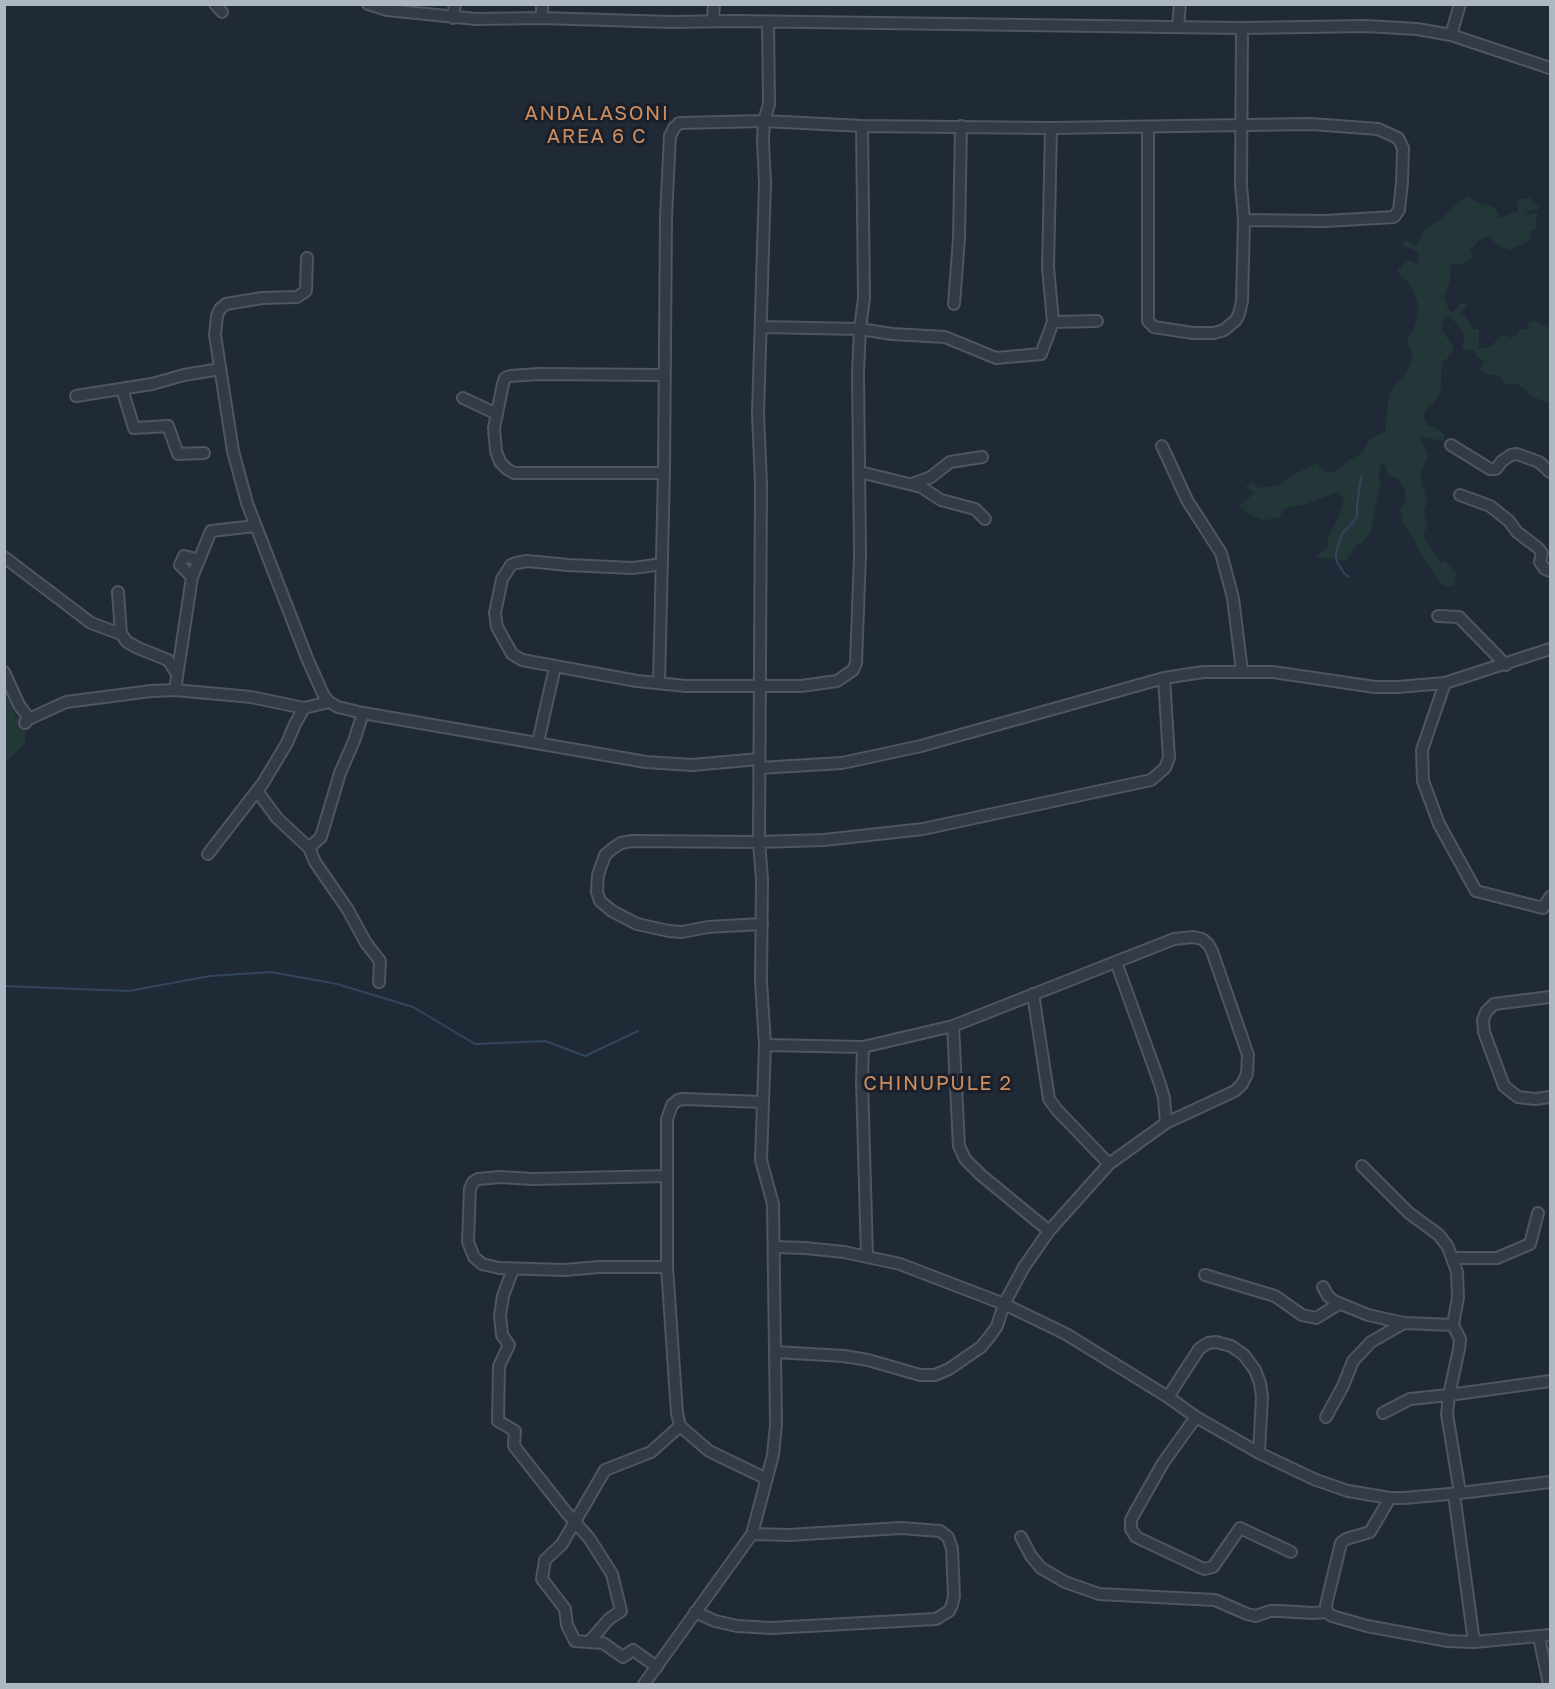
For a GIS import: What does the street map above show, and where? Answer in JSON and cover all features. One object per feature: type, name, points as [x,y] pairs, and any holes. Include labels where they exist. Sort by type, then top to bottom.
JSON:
[{"type":"street","points":[[368,4],[387,10],[453,18],[1242,28],[1365,26],[1417,29],[1451,35],[1551,68]]},
{"type":"street","points":[[453,18],[455,4]]},
{"type":"street","points":[[542,4],[542,18]]},
{"type":"street","points":[[713,21],[714,4]]},
{"type":"street","points":[[1178,26],[1180,4]]},
{"type":"street","points":[[1451,35],[1460,4]]},
{"type":"street","points":[[644,1684],[752,1534],[773,1455],[776,1425],[773,1204],[761,1160],[765,1045],[761,981],[762,879],[759,842],[761,484],[758,414],[765,183],[764,120],[769,104],[768,22]]},
{"type":"street","points":[[1148,128],[1148,321],[1154,327],[1192,333],[1214,333],[1232,325],[1239,314],[1242,301],[1244,220],[1241,185],[1242,28]]},
{"type":"street","points":[[659,683],[664,473],[666,217],[670,136],[679,123],[764,120],[862,126],[1051,128],[1311,124],[1378,129],[1398,138],[1403,148],[1399,210],[1394,217],[1325,221],[1244,220]]},
{"type":"street","points":[[662,564],[633,568],[520,561],[511,566],[502,579],[495,613],[497,627],[516,658],[637,681],[686,686],[801,686],[837,681],[853,670],[856,663],[860,555],[858,373],[864,298],[862,126]]},
{"type":"street","points":[[954,304],[959,238],[961,126]]},
{"type":"street","points":[[762,327],[860,329],[892,334],[945,337],[996,358],[1041,354],[1053,322],[1048,267],[1051,128]]},
{"type":"street","points":[[308,258],[306,291],[297,297],[234,301],[226,304],[220,309],[215,324],[215,335],[233,451],[247,503],[307,658],[324,696],[338,707],[469,733],[538,742],[646,762],[692,765],[842,763],[921,746],[1164,678],[1203,672],[1242,671],[1273,672],[1385,687],[1445,683],[1551,649]]},
{"type":"street","points":[[1053,322],[1097,321]]},
{"type":"street","points":[[76,396],[152,384],[184,375],[220,369]]},
{"type":"street","points":[[664,473],[514,473],[507,470],[500,462],[496,451],[494,428],[503,384],[505,378],[510,376],[538,374],[665,375]]},
{"type":"street","points":[[122,389],[134,428],[168,426],[178,454],[204,453]]},
{"type":"street","points":[[462,398],[497,414]]},
{"type":"street","points":[[1451,445],[1490,469],[1496,470],[1502,461],[1517,454],[1539,462],[1551,472]]},
{"type":"street","points":[[1162,447],[1187,500],[1221,553],[1233,598],[1242,671]]},
{"type":"street","points":[[912,484],[931,477],[950,462],[982,457]]},
{"type":"street","points":[[860,472],[921,487],[941,500],[975,509],[985,519]]},
{"type":"street","points":[[1461,495],[1490,506],[1509,521],[1522,537],[1538,548],[1542,553],[1540,562],[1545,569],[1551,571]]},
{"type":"street","points":[[175,690],[192,577],[180,565],[184,556],[199,560],[211,531],[255,526]]},
{"type":"street","points":[[4,557],[78,610],[92,623],[121,634],[127,642],[168,660],[177,674]]},
{"type":"street","points":[[118,592],[121,634]]},
{"type":"street","points":[[1438,616],[1459,617],[1506,665]]},
{"type":"street","points":[[538,742],[555,667]]},
{"type":"street","points":[[4,672],[19,705],[28,717],[25,723],[66,702],[175,690],[251,697],[304,708],[329,702]]},
{"type":"street","points":[[762,924],[708,927],[682,932],[653,928],[630,921],[600,901],[597,892],[598,875],[605,855],[621,843],[632,841],[824,840],[923,829],[1151,780],[1165,768],[1169,758],[1164,678]]},
{"type":"street","points":[[1445,683],[1422,750],[1423,781],[1438,824],[1476,891],[1543,908],[1551,897]]},
{"type":"street","points":[[208,854],[256,791],[287,743],[304,708]]},
{"type":"street","points":[[309,848],[321,837],[340,773],[363,713]]},
{"type":"street","points":[[256,791],[277,818],[309,848],[315,862],[348,910],[366,943],[380,961],[379,982]]},
{"type":"street","points":[[765,1045],[863,1047],[953,1026],[1174,939],[1194,937],[1202,939],[1212,951],[1248,1055],[1247,1074],[1235,1091],[1166,1123],[1109,1164],[1048,1231],[1024,1267],[1004,1304],[997,1326],[981,1347],[949,1369],[934,1375],[920,1376],[868,1360],[844,1356],[775,1352]]},
{"type":"street","points":[[1116,962],[1160,1084],[1166,1123]]},
{"type":"street","points":[[1033,994],[1049,1099],[1109,1164]]},
{"type":"street","points":[[1551,997],[1494,1004],[1486,1012],[1483,1020],[1484,1032],[1503,1086],[1518,1097],[1535,1099],[1551,1097]]},
{"type":"street","points":[[953,1026],[959,1146],[965,1158],[981,1175],[1048,1231]]},
{"type":"street","points":[[863,1047],[867,1256]]},
{"type":"street","points":[[762,1102],[678,1100],[672,1105],[667,1119],[667,1267],[677,1413],[680,1426],[709,1451],[767,1479]]},
{"type":"street","points":[[1362,1166],[1409,1213],[1439,1235],[1448,1247],[1457,1272],[1458,1297],[1452,1325],[1460,1339],[1447,1414],[1474,1642]]},
{"type":"street","points":[[667,1176],[478,1179],[473,1182],[470,1189],[468,1220],[470,1249],[474,1257],[482,1264],[513,1269],[564,1270],[599,1267],[667,1267]]},
{"type":"street","points":[[1453,1258],[1497,1258],[1530,1244],[1538,1214]]},
{"type":"street","points":[[775,1247],[805,1248],[867,1256],[900,1264],[1004,1304],[1066,1334],[1196,1417],[1259,1453],[1317,1480],[1348,1491],[1390,1498],[1457,1494],[1551,1482]]},
{"type":"street","points":[[513,1269],[503,1296],[500,1316],[502,1335],[509,1345],[499,1366],[498,1421],[515,1431],[514,1446],[589,1538],[612,1574],[621,1611],[609,1619],[589,1642]]},
{"type":"street","points":[[1205,1275],[1275,1296],[1302,1315],[1316,1318],[1339,1304]]},
{"type":"street","points":[[1323,1287],[1328,1296],[1339,1304],[1368,1315],[1404,1323],[1452,1325]]},
{"type":"street","points":[[1326,1417],[1343,1386],[1353,1361],[1371,1342],[1404,1323]]},
{"type":"street","points":[[1168,1397],[1199,1349],[1208,1343],[1216,1342],[1231,1346],[1244,1355],[1255,1370],[1260,1383],[1262,1397],[1259,1453]]},
{"type":"street","points":[[1383,1413],[1410,1399],[1551,1381]]},
{"type":"street","points":[[1196,1417],[1163,1463],[1134,1514],[1131,1529],[1136,1537],[1204,1569],[1213,1567],[1240,1528],[1291,1552]]},
{"type":"street","points":[[657,1667],[633,1650],[622,1657],[603,1643],[575,1641],[567,1625],[565,1609],[542,1579],[545,1560],[562,1544],[604,1470],[651,1452],[680,1426]]},
{"type":"street","points":[[1390,1498],[1370,1532],[1346,1539],[1341,1543],[1326,1605],[1327,1611],[1332,1616],[1366,1626],[1448,1641],[1474,1642],[1551,1635]]},
{"type":"street","points":[[695,1612],[715,1621],[737,1626],[771,1628],[936,1619],[949,1611],[952,1605],[954,1596],[952,1549],[948,1537],[940,1531],[901,1528],[789,1535],[752,1534]]},
{"type":"street","points":[[1021,1537],[1031,1556],[1041,1568],[1065,1582],[1099,1593],[1215,1600],[1256,1616],[1280,1611],[1313,1613],[1327,1611]]},
{"type":"street","points":[[1539,1637],[1549,1684]]},
{"type":"shaded area","points":[[1468,196],[1478,203],[1494,207],[1500,218],[1518,211],[1517,200],[1530,198],[1541,208],[1527,212],[1525,215],[1538,213],[1535,225],[1537,228],[1530,231],[1532,239],[1510,250],[1487,236],[1479,240],[1470,250],[1473,256],[1470,260],[1466,263],[1450,265],[1450,280],[1444,297],[1449,311],[1453,312],[1460,304],[1466,303],[1466,307],[1459,315],[1465,316],[1473,329],[1479,329],[1479,349],[1491,346],[1503,334],[1511,339],[1511,336],[1517,335],[1519,330],[1529,329],[1528,323],[1535,320],[1550,329],[1550,404],[1533,397],[1518,384],[1506,385],[1499,376],[1485,374],[1484,371],[1479,370],[1484,363],[1483,360],[1476,357],[1474,351],[1461,349],[1465,337],[1458,324],[1448,317],[1442,322],[1441,329],[1453,346],[1453,353],[1442,361],[1441,390],[1434,403],[1425,411],[1424,417],[1427,425],[1439,430],[1445,436],[1444,441],[1422,437],[1419,439],[1428,456],[1420,475],[1427,501],[1424,511],[1427,528],[1423,532],[1441,563],[1445,561],[1457,573],[1454,586],[1441,584],[1401,521],[1403,515],[1398,511],[1406,502],[1404,488],[1399,480],[1387,473],[1385,465],[1381,464],[1380,484],[1371,531],[1364,541],[1355,547],[1346,561],[1316,557],[1329,546],[1328,537],[1338,519],[1344,501],[1339,491],[1307,504],[1284,509],[1279,518],[1264,520],[1254,517],[1239,506],[1254,492],[1245,487],[1252,483],[1260,488],[1279,485],[1317,463],[1324,471],[1333,473],[1362,453],[1370,439],[1385,432],[1389,394],[1394,385],[1404,377],[1410,365],[1413,353],[1407,341],[1415,326],[1419,307],[1409,283],[1397,271],[1407,260],[1417,264],[1419,262],[1418,251],[1403,246],[1404,239],[1415,246],[1423,230],[1440,220],[1459,201]]},
{"type":"shaded area","points":[[4,687],[16,717],[25,723],[25,744],[5,763]]},
{"type":"waterway","points":[[1349,577],[1336,560],[1336,553],[1342,534],[1357,515],[1361,477]]},
{"type":"waterway","points":[[4,986],[129,991],[210,976],[271,972],[337,984],[413,1007],[475,1044],[545,1041],[585,1056],[638,1031]]},
{"type":"district","name":"ANDALASONI AREA 6 C","points":[[597,126]]},
{"type":"district","name":"CHINUPULE 2","points":[[938,1084]]}]
